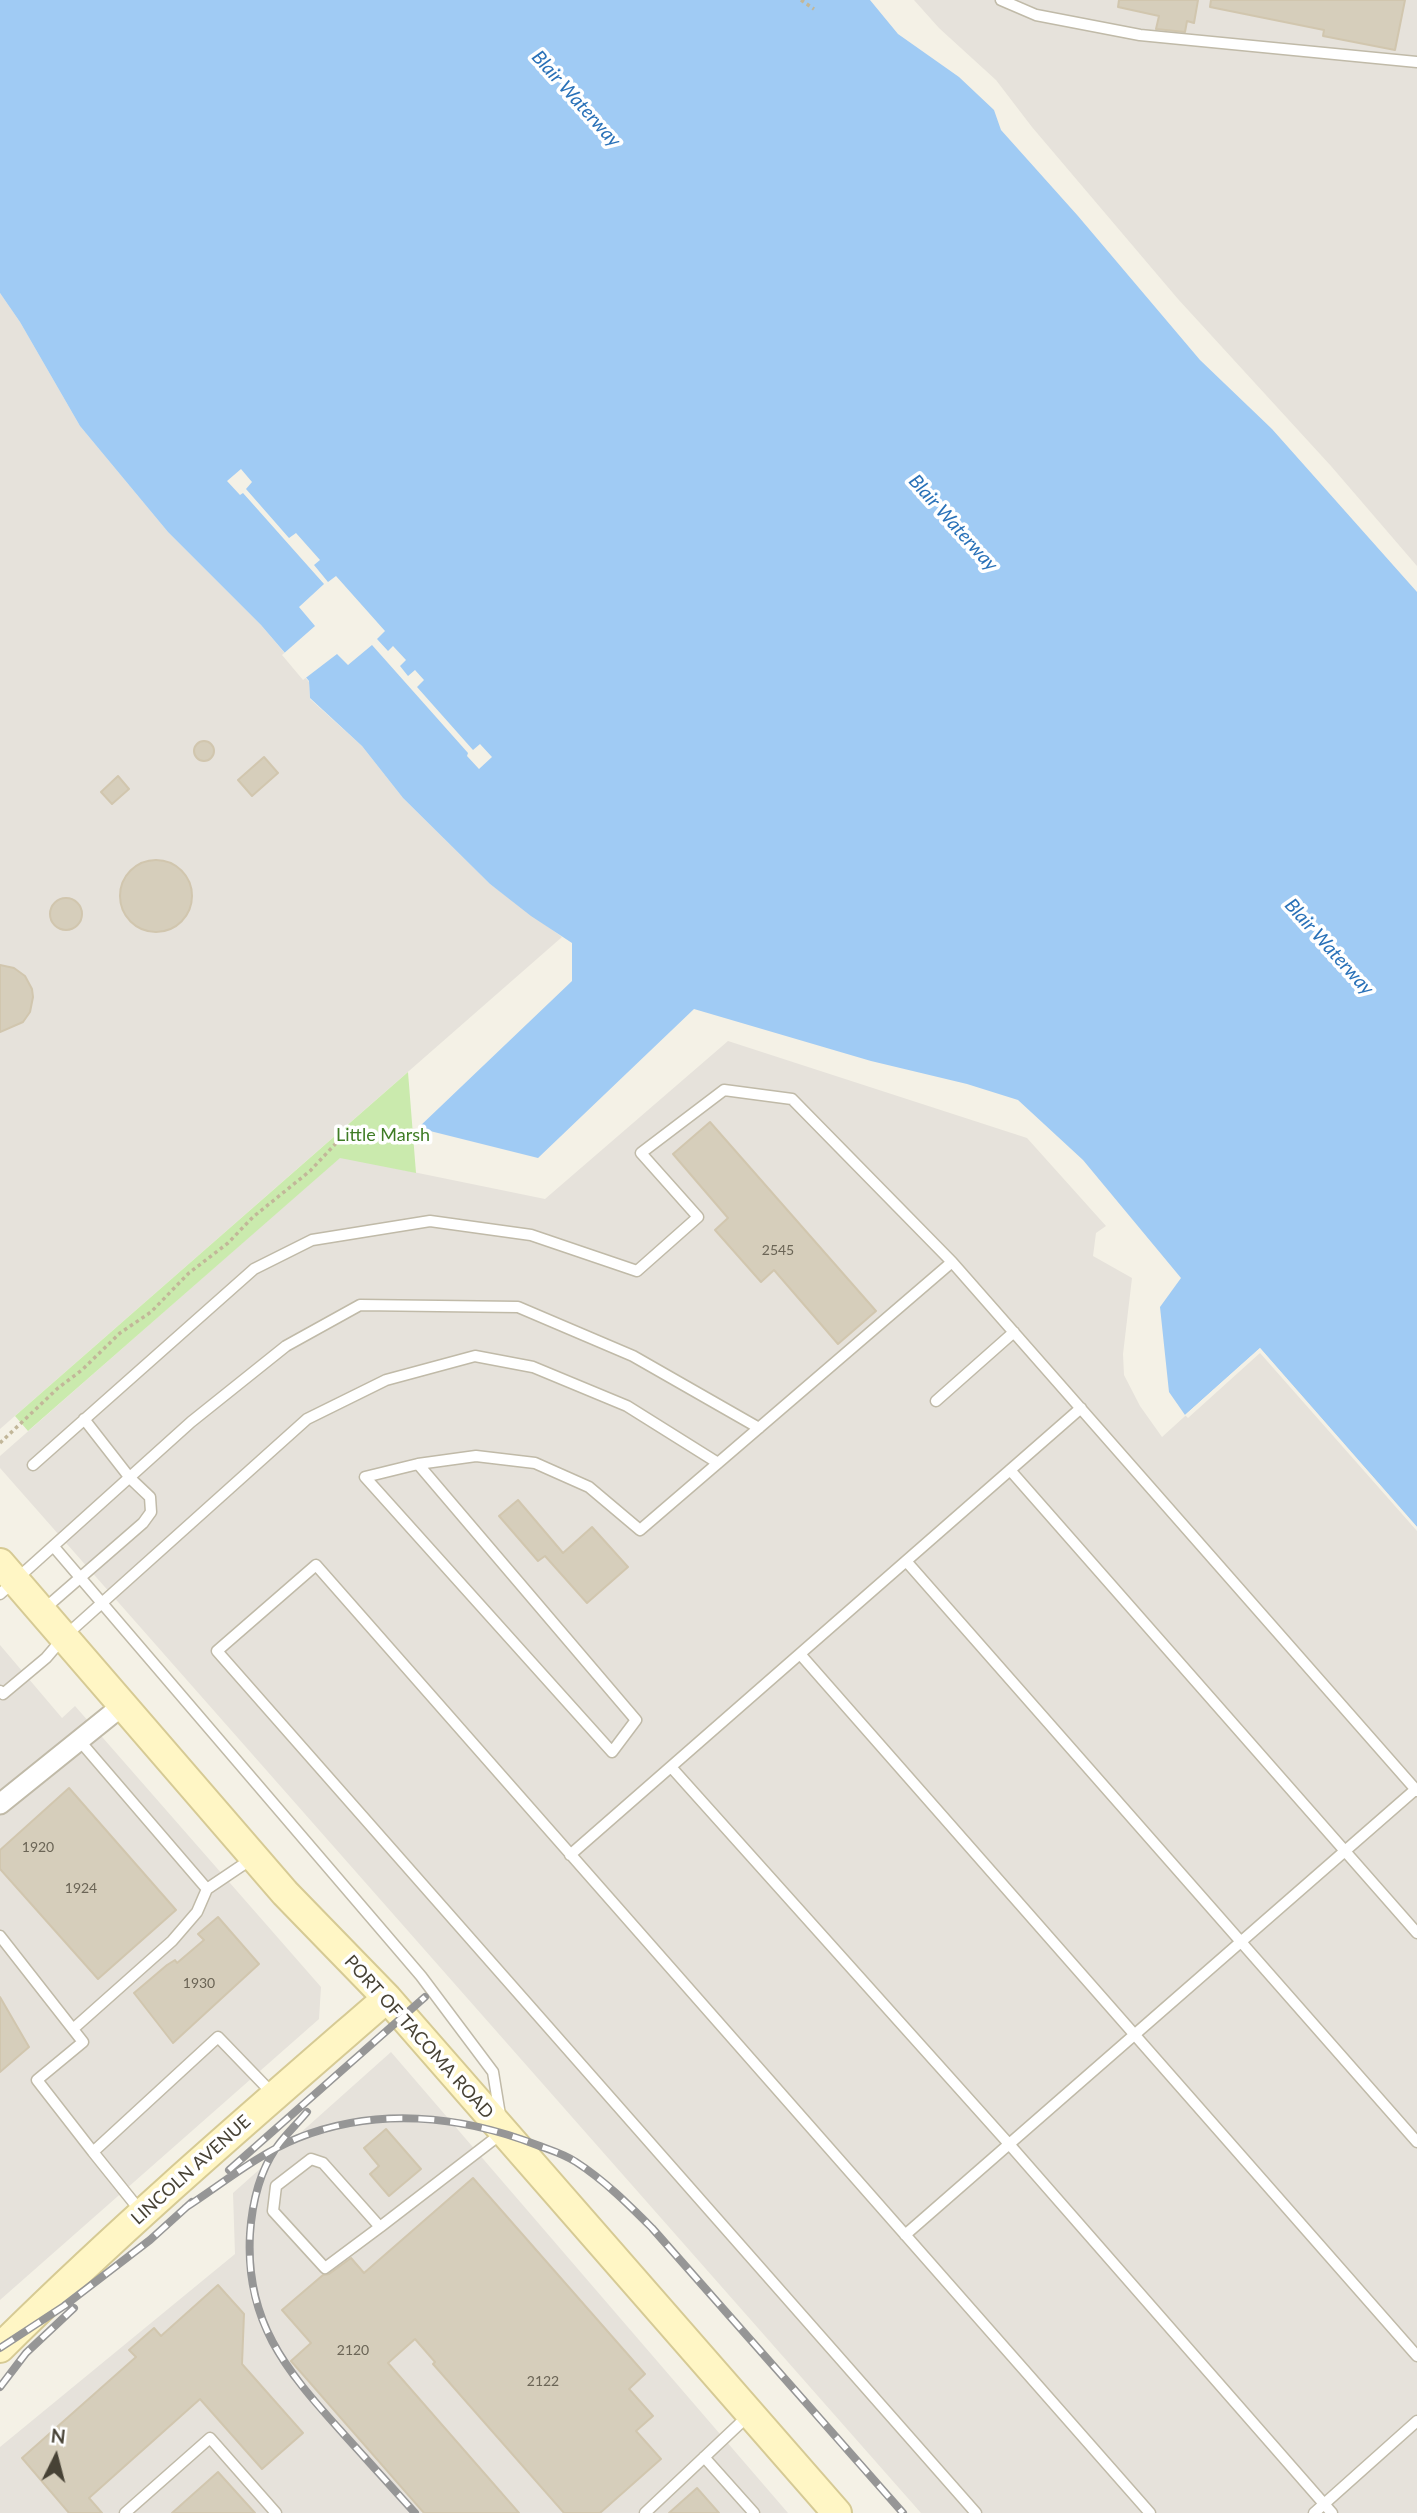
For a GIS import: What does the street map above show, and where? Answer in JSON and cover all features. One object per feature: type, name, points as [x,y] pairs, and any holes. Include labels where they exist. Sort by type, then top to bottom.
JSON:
[{"type":"main road","name":"PORT OF TACOMA ROAD","points":[[5,1579],[43,1611],[254,1858],[387,1998],[837,2513]]},
{"type":"main road","name":"LINCOLN AVENUE","points":[[0,2348],[142,2213],[387,1998]]},
{"type":"street","points":[[0,1804],[123,1705]]},
{"type":"lane","points":[[1001,0],[1036,15],[1140,35],[1417,62]]},
{"type":"lane","points":[[33,1465],[254,1269],[312,1240],[430,1221],[531,1235],[637,1271],[698,1217],[641,1153],[724,1090],[792,1099],[952,1262],[1416,1790],[905,2235]]},
{"type":"lane","points":[[418,1464],[636,1720],[612,1752],[365,1476],[418,1464],[476,1456],[535,1462],[589,1487],[640,1531],[952,1262]]},
{"type":"lane","points":[[5,1579],[54,1547],[191,1422],[286,1346],[360,1305],[518,1307],[633,1356],[759,1428]]},
{"type":"lane","points":[[936,1401],[1014,1332]]},
{"type":"lane","points":[[1,1694],[46,1658],[64,1637],[307,1419],[386,1380],[475,1356],[533,1367],[627,1406],[718,1463]]},
{"type":"lane","points":[[570,1855],[1081,1408]]},
{"type":"lane","points":[[43,1611],[144,1523],[151,1512],[150,1497],[130,1478],[85,1419]]},
{"type":"lane","points":[[1010,1470],[1417,1933]]},
{"type":"lane","points":[[54,1547],[421,1976],[493,2071],[503,2132],[380,2227],[325,2268],[273,2211],[276,2186],[311,2159],[323,2163],[380,2227]]},
{"type":"lane","points":[[906,1561],[1417,2142]]},
{"type":"lane","points":[[976,2513],[217,1651],[316,1565],[1150,2513]]},
{"type":"lane","points":[[800,1654],[1417,2356]]},
{"type":"lane","points":[[79,1740],[207,1889]]},
{"type":"lane","points":[[671,1767],[1009,2144],[1332,2513]]},
{"type":"lane","points":[[73,2029],[172,1941],[197,1912],[207,1889],[254,1858]]},
{"type":"lane","points":[[0,1936],[83,2042],[37,2080],[142,2213]]},
{"type":"lane","points":[[93,2152],[218,2037],[274,2096]]},
{"type":"lane","points":[[645,2513],[750,2414]]},
{"type":"lane","points":[[1314,2513],[1417,2421]]},
{"type":"lane","points":[[125,2513],[210,2438],[276,2513]]},
{"type":"lane","points":[[704,2457],[754,2513]]},
{"type":"path","points":[[801,0],[814,9]]},
{"type":"path","points":[[0,1443],[120,1333],[151,1312],[189,1273],[228,1243],[253,1217],[310,1171],[340,1139],[345,1136],[374,1137]]},
{"type":"shaded area","points":[[909,0],[1417,0],[1417,571]]},
{"type":"shaded area","points":[[0,293],[20,322],[80,426],[168,532],[261,625],[309,682],[310,699],[362,746],[403,798],[490,884],[562,937],[0,1429]]},
{"type":"shaded area","points":[[728,1041],[1027,1138],[1106,1226],[1096,1233],[1093,1256],[1132,1278],[1123,1354],[1124,1375],[1140,1406],[1162,1437],[1260,1348],[1417,1527],[1417,2513],[921,2513],[0,1468],[0,1456],[340,1157],[545,1199]]},
{"type":"shaded area","points":[[0,1645],[62,1718],[75,1706],[321,1987],[319,2019],[0,2300]]},
{"type":"shaded area","points":[[391,2052],[788,2513],[0,2513],[0,2447],[235,2254],[233,2193]]},
{"type":"green space","name":"Little Marsh","points":[[408,1072],[416,1173],[340,1158],[28,1431],[15,1416]]},
{"type":"water","name":"Blair Waterway","points":[[0,0],[909,0],[1417,571],[1417,1527],[1260,1348],[1185,1415],[1169,1392],[1160,1307],[1181,1278],[1083,1160],[1018,1100],[967,1084],[871,1061],[694,1009],[538,1158],[418,1128],[572,981],[572,943],[490,884],[403,798],[362,746],[310,698],[309,681],[261,625],[168,532],[80,426],[20,322],[0,293]]},
{"type":"pier","points":[[870,0],[914,0],[939,28],[996,80],[1032,127],[1178,299],[1331,466],[1417,566],[1417,592],[1272,429],[1200,360],[1001,130],[994,110],[959,77],[898,34]]},
{"type":"pier","points":[[241,469],[252,482],[246,489],[289,538],[296,533],[320,560],[314,565],[328,582],[336,576],[385,631],[377,639],[388,651],[393,646],[406,660],[400,666],[408,676],[415,670],[424,680],[417,687],[473,750],[480,744],[492,757],[479,769],[467,756],[468,753],[372,645],[348,665],[337,654],[303,680],[282,655],[315,626],[299,607],[324,584],[243,493],[240,495],[227,481]]},
{"type":"pier","points":[[1260,1348],[1417,1527],[1417,1531],[1260,1353],[1188,1418],[1185,1415]]},
{"type":"building","points":[[1119,0],[1198,0],[1194,23],[1187,21],[1185,32],[1156,29],[1159,16],[1118,7]]},
{"type":"building","points":[[1211,0],[1405,0],[1395,50],[1323,36],[1324,30],[1210,7]]},
{"type":"building","points":[[204,741],[211,744],[214,751],[211,758],[204,761],[197,758],[194,751],[197,744]]},
{"type":"building","points":[[264,757],[278,773],[252,796],[238,780]]},
{"type":"building","points":[[118,776],[129,789],[112,804],[101,792]]},
{"type":"building","points":[[156,860],[176,866],[186,876],[192,896],[186,916],[176,926],[156,932],[136,926],[126,916],[120,896],[126,876],[136,866]]},
{"type":"building","points":[[66,898],[78,902],[82,914],[78,926],[66,930],[54,926],[50,914],[54,902]]},
{"type":"building","points":[[0,965],[14,968],[25,976],[33,997],[30,1012],[23,1022],[0,1032]]},
{"type":"building","points":[[710,1122],[876,1311],[838,1344],[774,1270],[761,1282],[715,1230],[728,1218],[673,1154]]},
{"type":"building","points":[[518,1500],[563,1553],[592,1527],[628,1567],[587,1603],[545,1556],[538,1561],[499,1516]]},
{"type":"building","points":[[69,1788],[176,1910],[98,1979],[0,1869],[0,1850]]},
{"type":"building","points":[[218,1917],[259,1964],[173,2043],[134,1993],[167,1965],[175,1960],[177,1963],[204,1940],[198,1934]]},
{"type":"building","points":[[0,1997],[29,2047],[0,2072]]},
{"type":"building","points":[[386,2129],[421,2169],[389,2196],[370,2174],[379,2166],[364,2148]]},
{"type":"building","points":[[473,2178],[645,2374],[629,2389],[653,2416],[636,2431],[661,2459],[600,2513],[564,2513],[433,2364],[435,2362],[415,2339],[388,2363],[519,2513],[424,2513],[291,2361],[311,2343],[282,2310],[323,2275],[329,2274],[351,2258],[364,2273]]},
{"type":"building","points":[[218,2285],[244,2314],[242,2364],[303,2433],[262,2469],[200,2399],[89,2498],[102,2513],[69,2513],[22,2458],[136,2357],[129,2350],[154,2328],[161,2336]]},
{"type":"building","points":[[218,2472],[255,2513],[172,2513]]},
{"type":"building","points":[[697,2488],[719,2513],[669,2513]]},
{"type":"railway","points":[[229,2170],[425,1997]]},
{"type":"railway","points":[[307,2112],[276,2148],[257,2189],[250,2234],[254,2293],[272,2342],[302,2386],[415,2513]]},
{"type":"railway","points":[[185,2208],[254,2161],[283,2145],[328,2128],[357,2122],[388,2119],[448,2121],[508,2135],[562,2154],[596,2177],[652,2228],[903,2513]]},
{"type":"railway","points":[[0,2348],[64,2306],[150,2240],[192,2202]]},
{"type":"railway","points":[[0,2387],[26,2353],[74,2308]]}]
